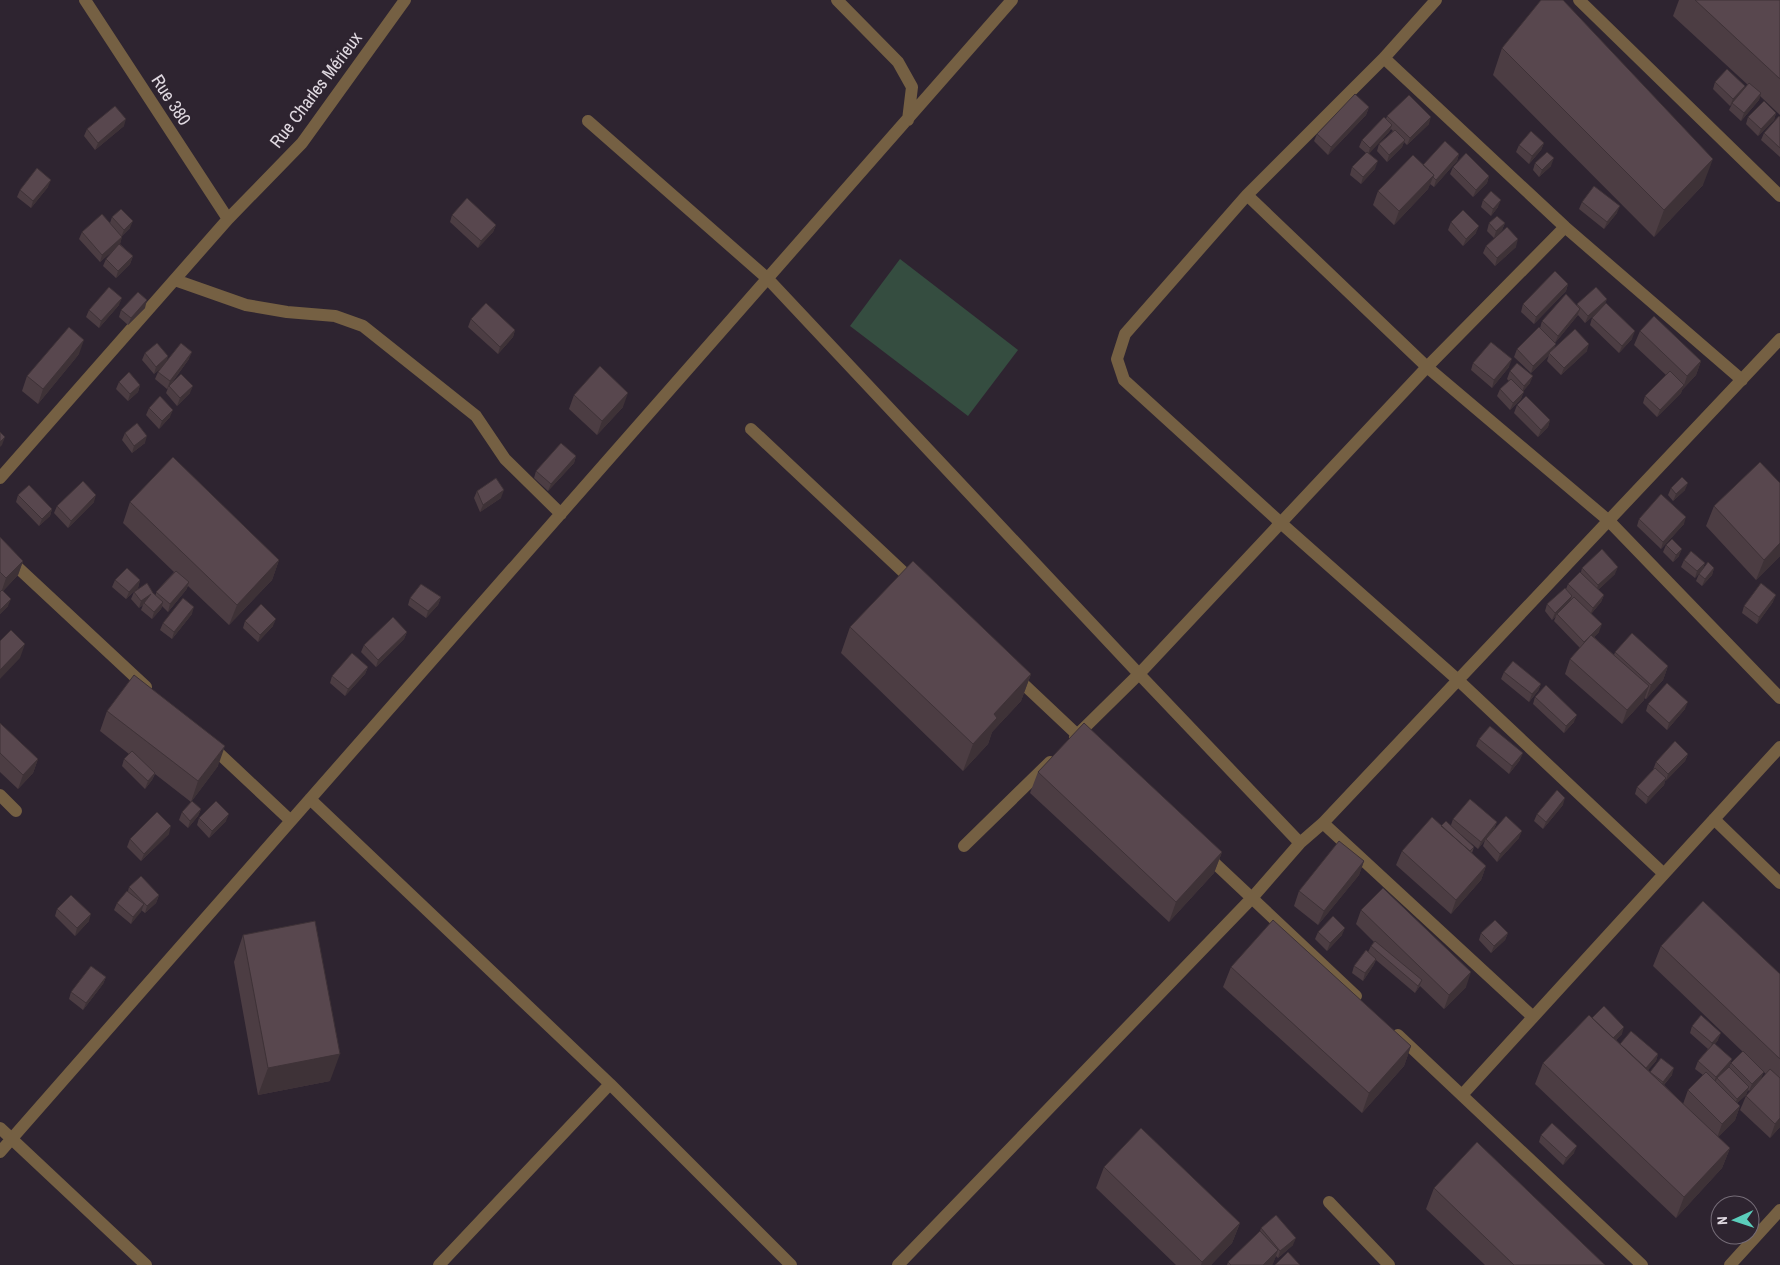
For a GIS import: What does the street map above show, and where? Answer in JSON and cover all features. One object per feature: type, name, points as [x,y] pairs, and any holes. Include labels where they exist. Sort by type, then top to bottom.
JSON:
[{"type":"street","name":"Rue 380","points":[[85,0],[228,220]]},
{"type":"street","name":"Rue Charles Mérieux","points":[[0,478],[228,220],[302,143],[406,0]]},
{"type":"street","points":[[837,0],[898,62],[912,87],[908,120]]},
{"type":"street","points":[[0,1152],[1012,0]]},
{"type":"street","points":[[1436,0],[1384,58],[1247,195],[1125,334],[1116,359],[1124,380],[1282,524],[1458,680],[1664,874]]},
{"type":"street","points":[[1579,0],[1780,196]]},
{"type":"street","points":[[1384,58],[1565,227],[1742,380]]},
{"type":"street","points":[[588,122],[768,279],[1300,843]]},
{"type":"street","points":[[1247,195],[1427,367],[1609,521],[1780,698]]},
{"type":"street","points":[[964,846],[1139,674],[1282,524],[1427,367],[1565,227]]},
{"type":"street","points":[[175,280],[246,305],[287,312],[335,316],[364,326],[476,416],[505,459],[561,514]]},
{"type":"street","points":[[898,1265],[1252,898],[1300,843],[1323,823],[1780,339]]},
{"type":"street","points":[[751,430],[925,592]]},
{"type":"street","points":[[0,551],[153,693]]},
{"type":"street","points":[[1005,667],[1092,748]]},
{"type":"street","points":[[196,733],[291,821]]},
{"type":"street","points":[[1462,1095],[1780,747]]},
{"type":"street","points":[[0,795],[16,811]]},
{"type":"street","points":[[310,799],[610,1084],[791,1265]]},
{"type":"street","points":[[1714,819],[1780,883]]},
{"type":"street","points":[[1323,823],[1533,1017]]},
{"type":"street","points":[[1193,843],[1368,1007]]},
{"type":"street","points":[[1389,1027],[1642,1265]]},
{"type":"street","points":[[439,1265],[610,1084]]},
{"type":"street","points":[[0,1128],[146,1265]]},
{"type":"street","points":[[1329,1202],[1389,1265]]},
{"type":"street","points":[[1730,1265],[1780,1210]]},
{"type":"green space","points":[[900,259],[1018,350],[968,416],[850,326]]},
{"type":"building","points":[[1541,0],[1563,0],[1713,159],[1664,210],[1502,48]]},
{"type":"building","points":[[1695,0],[1780,0],[1780,79]]},
{"type":"building","points":[[1727,69],[1745,86],[1733,99],[1715,82]]},
{"type":"building","points":[[1749,83],[1761,93],[1744,113],[1732,103]]},
{"type":"building","points":[[1355,94],[1369,107],[1331,147],[1317,134]]},
{"type":"building","points":[[1409,95],[1431,117],[1410,138],[1387,116]]},
{"type":"building","points":[[1764,101],[1776,113],[1761,129],[1748,117]]},
{"type":"building","points":[[115,106],[126,119],[98,143],[87,129]]},
{"type":"building","points":[[1384,117],[1392,125],[1370,148],[1362,140]]},
{"type":"building","points":[[1780,117],[1780,148],[1764,133]]},
{"type":"building","points":[[1395,130],[1405,140],[1389,155],[1379,144]]},
{"type":"building","points":[[1531,131],[1544,143],[1532,156],[1519,145]]},
{"type":"building","points":[[1445,141],[1459,154],[1436,180],[1433,177],[1434,175],[1423,165]]},
{"type":"building","points":[[1367,152],[1378,161],[1363,177],[1352,167]]},
{"type":"building","points":[[1547,152],[1554,158],[1542,170],[1535,163]]},
{"type":"building","points":[[1466,153],[1489,176],[1476,190],[1453,167]]},
{"type":"building","points":[[1413,155],[1434,175],[1399,211],[1378,191]]},
{"type":"building","points":[[37,168],[51,180],[33,201],[20,190]]},
{"type":"building","points":[[1594,186],[1620,206],[1607,222],[1582,202]]},
{"type":"building","points":[[1491,191],[1501,200],[1493,209],[1483,200]]},
{"type":"building","points":[[467,198],[496,225],[481,241],[452,215]]},
{"type":"building","points":[[121,209],[133,221],[124,230],[112,217]]},
{"type":"building","points":[[1463,210],[1479,226],[1466,239],[1451,222]]},
{"type":"building","points":[[102,214],[122,237],[102,255],[82,232]]},
{"type":"building","points":[[1497,216],[1505,223],[1496,231],[1489,223]]},
{"type":"building","points":[[1507,227],[1518,239],[1497,258],[1486,246]]},
{"type":"building","points":[[119,244],[133,256],[118,271],[106,259]]},
{"type":"building","points":[[1555,271],[1568,284],[1536,317],[1523,304]]},
{"type":"building","points":[[109,287],[122,298],[101,321],[89,310]]},
{"type":"building","points":[[1596,287],[1607,299],[1588,316],[1577,304]]},
{"type":"building","points":[[138,292],[147,300],[131,318],[121,310]]},
{"type":"building","points":[[1566,294],[1580,309],[1558,336],[1542,321]]},
{"type":"building","points":[[486,303],[515,330],[500,347],[471,319]]},
{"type":"building","points":[[1606,303],[1635,331],[1622,346],[1592,318]]},
{"type":"building","points":[[1654,316],[1701,361],[1687,376],[1640,331]]},
{"type":"building","points":[[69,327],[84,340],[43,389],[27,376]]},
{"type":"building","points":[[1539,327],[1556,344],[1533,366],[1517,349]]},
{"type":"building","points":[[1575,329],[1589,344],[1564,368],[1549,353]]},
{"type":"building","points":[[1491,342],[1512,359],[1494,380],[1473,363]]},
{"type":"building","points":[[157,343],[168,356],[156,367],[145,353]]},
{"type":"building","points":[[181,343],[192,352],[170,381],[158,372]]},
{"type":"building","points":[[1517,363],[1533,376],[1524,386],[1510,371]]},
{"type":"building","points":[[600,366],[628,393],[602,421],[574,395]]},
{"type":"building","points":[[1670,371],[1684,385],[1660,410],[1645,396]]},
{"type":"building","points":[[129,372],[140,385],[130,394],[119,382]]},
{"type":"building","points":[[181,374],[193,386],[180,398],[169,386]]},
{"type":"building","points":[[1511,379],[1524,392],[1513,403],[1500,389]]},
{"type":"building","points":[[160,396],[173,410],[162,421],[149,408]]},
{"type":"building","points":[[1526,396],[1550,420],[1541,430],[1517,405]]},
{"type":"building","points":[[137,423],[147,436],[134,446],[125,433]]},
{"type":"building","points":[[0,432],[5,437],[0,442]]},
{"type":"building","points":[[561,443],[576,456],[551,484],[536,471]]},
{"type":"building","points":[[173,457],[279,560],[237,605],[130,502]]},
{"type":"building","points":[[1760,462],[1780,483],[1780,543],[1764,560],[1714,506]]},
{"type":"building","points":[[1682,477],[1688,483],[1676,494],[1671,488]]},
{"type":"building","points":[[496,478],[504,490],[483,505],[477,491]]},
{"type":"building","points":[[83,481],[96,495],[71,521],[57,506]]},
{"type":"building","points":[[29,485],[52,509],[42,519],[18,495]]},
{"type":"building","points":[[1661,494],[1686,517],[1663,542],[1639,519]]},
{"type":"building","points":[[0,537],[23,561],[6,578],[0,572]]},
{"type":"building","points":[[1672,539],[1682,549],[1676,555],[1666,545]]},
{"type":"building","points":[[1602,549],[1618,567],[1598,585],[1582,568]]},
{"type":"building","points":[[1691,551],[1705,563],[1697,571],[1684,560]]},
{"type":"building","points":[[913,561],[1031,674],[994,714],[997,718],[973,744],[850,627]]},
{"type":"building","points":[[1708,562],[1714,568],[1705,579],[1699,574]]},
{"type":"building","points":[[127,568],[140,580],[129,592],[115,580]]},
{"type":"building","points":[[176,571],[189,582],[170,604],[156,592]]},
{"type":"building","points":[[1580,572],[1604,595],[1593,608],[1568,584]]},
{"type":"building","points":[[147,583],[153,593],[163,602],[154,612],[144,603],[151,594],[141,601],[134,592]]},
{"type":"building","points":[[1761,583],[1776,595],[1759,617],[1744,606]]},
{"type":"building","points":[[421,584],[441,597],[428,611],[410,598]]},
{"type":"building","points":[[1565,588],[1572,596],[1555,613],[1547,604]]},
{"type":"building","points":[[2,590],[11,599],[0,610],[0,592]]},
{"type":"building","points":[[1574,597],[1602,624],[1584,642],[1557,614]]},
{"type":"building","points":[[183,598],[194,607],[174,632],[163,623]]},
{"type":"building","points":[[261,604],[276,619],[260,635],[245,621]]},
{"type":"building","points":[[393,617],[407,632],[378,660],[364,645]]},
{"type":"building","points":[[11,630],[25,644],[0,670],[0,641]]},
{"type":"building","points":[[1632,633],[1668,666],[1651,685],[1615,652]]},
{"type":"building","points":[[1591,635],[1649,686],[1627,710],[1570,659]]},
{"type":"building","points":[[352,653],[368,667],[348,689],[332,676]]},
{"type":"building","points":[[1513,661],[1541,684],[1532,694],[1504,672]]},
{"type":"building","points":[[134,675],[225,746],[198,781],[107,711]]},
{"type":"building","points":[[1667,683],[1688,702],[1669,723],[1648,704]]},
{"type":"building","points":[[1546,685],[1577,715],[1566,726],[1535,697]]},
{"type":"building","points":[[0,723],[38,759],[23,775],[0,753]]},
{"type":"building","points":[[1084,723],[1222,852],[1176,902],[1038,772]]},
{"type":"building","points":[[1490,726],[1523,753],[1512,766],[1479,739]]},
{"type":"building","points":[[1675,741],[1688,754],[1668,774],[1656,762]]},
{"type":"building","points":[[132,751],[155,773],[148,781],[124,759]]},
{"type":"building","points":[[1655,768],[1666,778],[1648,797],[1637,787]]},
{"type":"building","points":[[1557,790],[1565,798],[1546,822],[1537,814]]},
{"type":"building","points":[[1470,799],[1497,822],[1481,842],[1453,819]]},
{"type":"building","points":[[192,801],[201,809],[190,821],[182,812]]},
{"type":"building","points":[[216,801],[229,814],[212,831],[199,818]]},
{"type":"building","points":[[157,812],[171,826],[144,854],[130,839]]},
{"type":"building","points":[[1506,816],[1522,831],[1500,854],[1486,839]]},
{"type":"building","points":[[1432,817],[1486,866],[1456,900],[1402,851]]},
{"type":"building","points":[[1446,821],[1474,847],[1470,851],[1441,826]]},
{"type":"building","points":[[1339,841],[1364,861],[1324,911],[1299,891]]},
{"type":"building","points":[[141,876],[159,895],[147,906],[129,887]]},
{"type":"building","points":[[1383,888],[1471,972],[1449,995],[1361,910]]},
{"type":"building","points":[[127,891],[144,904],[133,917],[117,903]]},
{"type":"building","points":[[71,895],[91,914],[77,928],[57,909]]},
{"type":"building","points":[[1703,901],[1780,974],[1780,1059],[1661,946]]},
{"type":"building","points":[[1333,916],[1345,928],[1330,943],[1318,932]]},
{"type":"building","points":[[1273,920],[1411,1046],[1369,1093],[1231,967]]},
{"type":"building","points":[[1495,920],[1508,933],[1494,946],[1481,933]]},
{"type":"building","points":[[315,921],[340,1054],[268,1068],[243,935]]},
{"type":"building","points":[[1375,941],[1422,980],[1418,986],[1371,946]]},
{"type":"building","points":[[1366,950],[1376,959],[1365,973],[1354,966]]},
{"type":"building","points":[[91,966],[106,977],[86,1003],[71,992]]},
{"type":"building","points":[[1604,1006],[1624,1027],[1613,1038],[1592,1018]]},
{"type":"building","points":[[1589,1015],[1730,1148],[1684,1197],[1543,1063]]},
{"type":"building","points":[[1701,1015],[1721,1033],[1712,1043],[1692,1026]]},
{"type":"building","points":[[1631,1031],[1658,1054],[1646,1068],[1620,1044]]},
{"type":"building","points":[[1714,1043],[1732,1059],[1716,1077],[1698,1061]]},
{"type":"building","points":[[1743,1051],[1764,1072],[1752,1084],[1731,1063]]},
{"type":"building","points":[[1661,1058],[1674,1068],[1663,1082],[1650,1072]]},
{"type":"building","points":[[1729,1067],[1749,1087],[1737,1099],[1717,1078]]},
{"type":"building","points":[[1770,1069],[1780,1078],[1780,1118],[1775,1124],[1746,1096]]},
{"type":"building","points":[[1706,1072],[1740,1106],[1722,1124],[1688,1090]]},
{"type":"building","points":[[1552,1123],[1577,1146],[1566,1158],[1541,1135]]},
{"type":"building","points":[[1141,1128],[1240,1223],[1202,1262],[1104,1167]]},
{"type":"building","points":[[1477,1142],[1605,1265],[1514,1265],[1434,1188]]},
{"type":"building","points":[[1276,1215],[1296,1238],[1280,1251],[1261,1228]]},
{"type":"building","points":[[1260,1231],[1278,1250],[1263,1265],[1231,1265],[1228,1262]]},
{"type":"building","points":[[1288,1252],[1300,1265],[1275,1265]]}]
